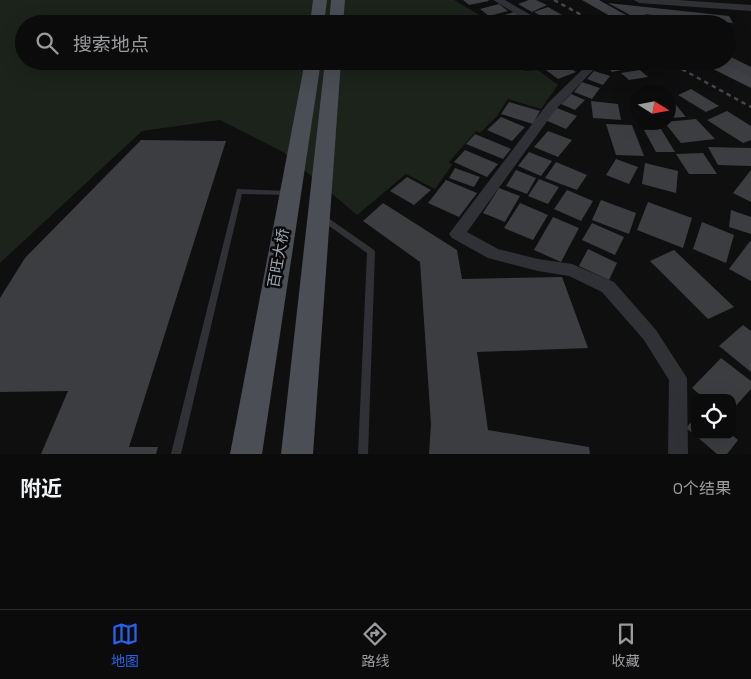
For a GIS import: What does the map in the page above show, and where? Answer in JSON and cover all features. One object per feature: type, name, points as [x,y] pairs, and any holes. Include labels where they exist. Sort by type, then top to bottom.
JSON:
[{"type":"main road","points":[[318,15],[320,0]]},
{"type":"main road","points":[[337,15],[338,0]]},
{"type":"main road","name":"百旺大桥","points":[[246,454],[311,70]]},
{"type":"main road","points":[[297,454],[332,70]]},
{"type":"street","points":[[498,0],[525,15]]},
{"type":"street","points":[[589,0],[618,15]]},
{"type":"street","points":[[639,0],[727,3],[751,8]]},
{"type":"street","points":[[588,70],[552,106],[457,234],[494,254],[538,265],[572,270],[608,287],[650,335],[678,378],[678,454]]},
{"type":"street","points":[[726,70],[751,83]]},
{"type":"lane","points":[[176,454],[239,191],[290,193]]},
{"type":"lane","points":[[320,214],[370,252],[363,454]]},
{"type":"shaded area","points":[[0,0],[454,0],[479,15],[15,15],[15,70],[538,70],[558,85],[541,109],[508,99],[497,116],[480,133],[476,131],[449,162],[452,165],[435,189],[406,174],[357,215],[283,152],[220,120],[142,131],[0,263]]},
{"type":"building","points":[[463,0],[488,0],[489,1],[469,5]]},
{"type":"building","points":[[529,0],[536,0],[547,5],[532,12],[518,4]]},
{"type":"building","points":[[608,3],[720,15],[644,14],[646,15],[630,15]]},
{"type":"building","points":[[499,4],[508,11],[488,15],[480,9]]},
{"type":"building","points":[[548,7],[562,15],[539,15],[534,12]]},
{"type":"building","points":[[514,12],[518,15],[504,15]]},
{"type":"building","points":[[736,60],[751,67],[751,78],[736,70]]},
{"type":"building","points":[[546,70],[573,70],[576,72],[558,79]]},
{"type":"building","points":[[640,70],[648,77],[629,80],[621,73]]},
{"type":"building","points":[[594,71],[610,76],[603,85],[587,79]]},
{"type":"building","points":[[582,82],[600,88],[592,99],[574,92]]},
{"type":"building","points":[[691,89],[719,106],[706,112],[678,95]]},
{"type":"building","points":[[571,94],[585,100],[575,110],[561,104]]},
{"type":"building","points":[[591,101],[618,104],[621,120],[593,118]]},
{"type":"building","points":[[509,102],[540,111],[533,124],[501,114]]},
{"type":"building","points":[[676,105],[686,117],[676,118]]},
{"type":"building","points":[[557,108],[577,116],[566,129],[545,120]]},
{"type":"building","points":[[727,111],[751,126],[751,140],[743,143],[707,120]]},
{"type":"building","points":[[501,117],[525,127],[512,141],[487,130]]},
{"type":"building","points":[[696,119],[715,139],[681,143],[670,130],[676,130],[676,121]]},
{"type":"building","points":[[606,124],[631,125],[631,130],[634,130],[644,156],[616,155]]},
{"type":"building","points":[[644,130],[662,130],[675,152],[656,152]]},
{"type":"building","points":[[548,131],[572,140],[558,157],[534,147]]},
{"type":"building","points":[[475,134],[511,149],[503,159],[466,144]]},
{"type":"building","points":[[141,140],[226,141],[129,447],[158,447],[156,454],[41,454],[68,391],[0,392],[0,298],[25,258]]},
{"type":"building","points":[[708,147],[751,148],[751,166],[718,165]]},
{"type":"building","points":[[465,150],[498,164],[487,177],[454,162]]},
{"type":"building","points":[[529,152],[552,161],[541,176],[518,166]]},
{"type":"building","points":[[703,153],[717,174],[689,174],[676,154]]},
{"type":"building","points":[[616,159],[638,167],[629,184],[606,175]]},
{"type":"building","points":[[556,162],[587,175],[577,190],[545,178]]},
{"type":"building","points":[[645,163],[678,171],[676,193],[642,184]]},
{"type":"building","points":[[455,168],[480,177],[474,187],[449,178]]},
{"type":"building","points":[[516,170],[536,178],[527,194],[506,186]]},
{"type":"building","points":[[751,170],[751,202],[733,193]]},
{"type":"building","points":[[407,177],[431,190],[414,205],[390,191]]},
{"type":"building","points":[[539,179],[559,187],[548,204],[528,196]]},
{"type":"building","points":[[446,180],[477,193],[459,217],[428,203]]},
{"type":"building","points":[[499,188],[520,196],[505,222],[483,213]]},
{"type":"building","points":[[567,190],[593,201],[581,221],[554,209]]},
{"type":"building","points":[[601,200],[636,213],[629,234],[592,220]]},
{"type":"building","points":[[648,202],[692,218],[683,248],[637,230]]},
{"type":"building","points":[[383,203],[457,250],[462,279],[562,277],[588,348],[477,352],[488,430],[589,447],[590,454],[429,454],[431,424],[420,262],[363,221]]},
{"type":"building","points":[[520,203],[548,215],[533,240],[504,228]]},
{"type":"building","points":[[731,210],[751,217],[751,234],[729,227]]},
{"type":"building","points":[[553,217],[579,228],[561,262],[534,250]]},
{"type":"building","points":[[702,222],[734,235],[726,263],[693,249]]},
{"type":"building","points":[[592,223],[624,237],[615,255],[582,240]]},
{"type":"building","points":[[751,240],[751,281],[729,269]]},
{"type":"building","points":[[588,249],[617,263],[609,280],[579,266]]},
{"type":"building","points":[[674,250],[734,307],[708,319],[650,261]]},
{"type":"building","points":[[743,325],[751,331],[751,372],[719,346]]},
{"type":"building","points":[[721,358],[751,381],[751,389],[736,406],[736,394],[699,394],[692,388]]},
{"type":"building","points":[[691,422],[691,432],[686,428]]},
{"type":"building","points":[[736,438],[738,440],[727,454],[717,454],[700,439]]},
{"type":"railway","points":[[554,0],[582,15]]},
{"type":"railway","points":[[683,70],[751,107]]}]
